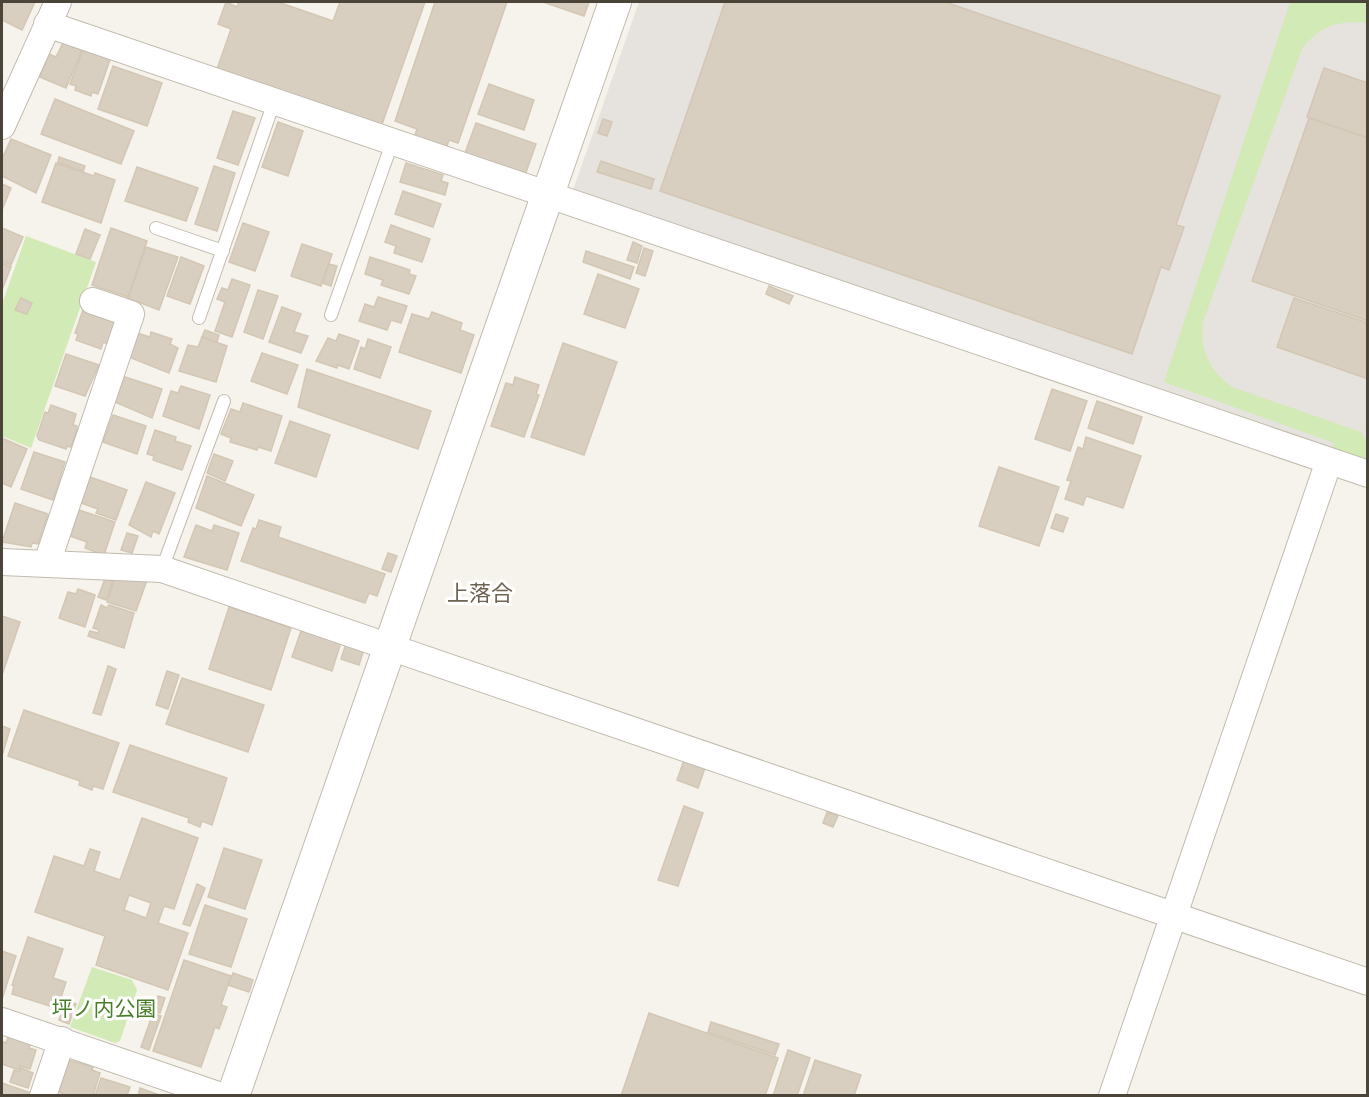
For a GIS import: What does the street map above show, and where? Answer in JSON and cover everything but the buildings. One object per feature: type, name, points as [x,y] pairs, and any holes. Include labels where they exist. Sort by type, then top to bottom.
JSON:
[{"type":"street","points":[[233,1095],[615,2]]},
{"type":"street","points":[[2,126],[52,13],[274,102],[547,197],[1368,474]]},
{"type":"street","points":[[47,563],[131,314],[93,302]]},
{"type":"street","points":[[1112,1095],[1329,461]]},
{"type":"street","points":[[2,562],[162,569],[390,645],[1368,982]]},
{"type":"street","points":[[2,1021],[221,1095]]},
{"type":"street","points":[[43,1095],[62,1040]]},
{"type":"lane","points":[[199,318],[274,102]]},
{"type":"lane","points":[[331,315],[392,143]]},
{"type":"lane","points":[[156,228],[223,250]]},
{"type":"lane","points":[[162,569],[224,401]]},
{"type":"shaded area","points":[[639,2],[1367,2],[1367,466],[572,193]]},
{"type":"green space","points":[[1290,2],[1367,2],[1367,23],[1357,22],[1331,26],[1316,35],[1302,49],[1203,322],[1203,342],[1212,367],[1232,387],[1361,432],[1367,441],[1367,463],[1332,450],[1334,443],[1164,382]]},
{"type":"green space","points":[[26,236],[96,262],[31,448],[2,436],[2,304]]},
{"type":"green space","name":"坪ノ内公園","points":[[92,967],[132,980],[137,990],[120,1041],[115,1043],[70,1027]]},
{"type":"district","name":"上落合","points":[[480,593]]}]
